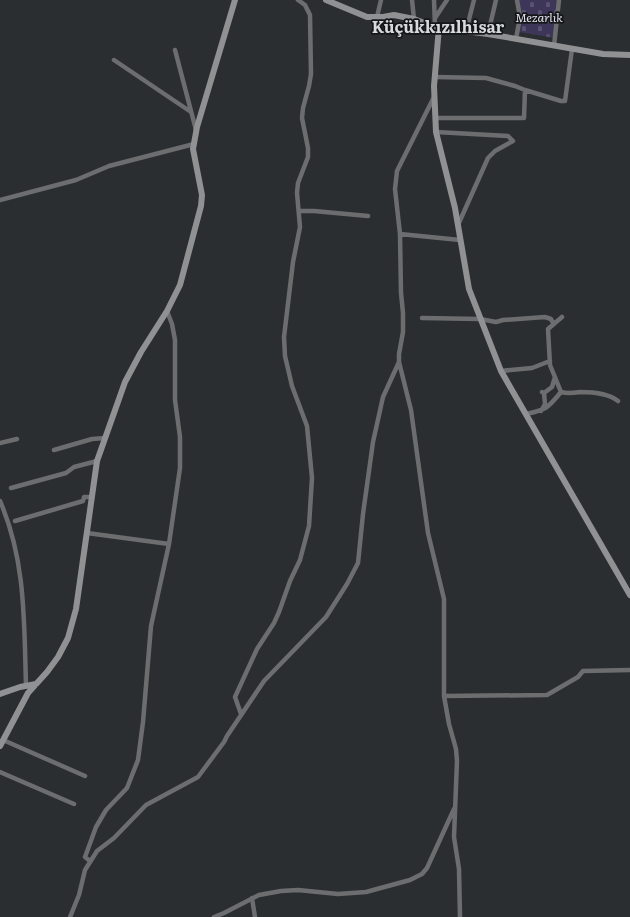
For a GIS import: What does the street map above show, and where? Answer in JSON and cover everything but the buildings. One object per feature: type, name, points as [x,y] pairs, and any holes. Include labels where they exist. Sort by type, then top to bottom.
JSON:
[{"type":"street","points":[[85,776],[2,744],[28,694],[58,657],[72,624],[76,609],[97,461],[125,382],[132,367],[167,311],[180,285],[201,206],[202,195],[193,149],[196,132],[235,0]]},
{"type":"street","points":[[241,714],[235,697],[257,649],[274,623],[290,581],[300,560],[309,526],[312,478],[307,426],[292,386],[285,356],[284,337],[293,262],[300,227],[297,193],[298,183],[308,156],[308,148],[302,118],[311,74],[310,15],[305,6],[298,0]]},
{"type":"street","points":[[326,0],[367,17],[377,18],[394,16],[414,18],[437,27],[488,34],[603,54],[630,55]]},
{"type":"street","points":[[377,18],[381,0]]},
{"type":"street","points":[[412,0],[414,18]]},
{"type":"street","points":[[434,0],[437,27],[435,77],[436,132],[455,208],[469,289],[501,371],[630,595]]},
{"type":"street","points":[[435,18],[447,0]]},
{"type":"street","points":[[466,31],[474,0]]},
{"type":"street","points":[[488,34],[496,0]]},
{"type":"street","points":[[516,39],[520,17],[517,0]]},
{"type":"street","points":[[554,46],[559,0]]},
{"type":"street","points":[[435,77],[486,78],[515,86],[561,102],[565,100],[572,49]]},
{"type":"street","points":[[175,50],[196,132]]},
{"type":"street","points":[[114,60],[191,112]]},
{"type":"street","points":[[436,118],[524,118],[525,90]]},
{"type":"street","points":[[435,95],[397,171],[395,189],[400,234],[401,293],[404,313],[403,332],[399,354],[411,410],[428,532],[444,599],[444,696],[449,724],[456,749],[457,761],[454,837],[459,869],[460,917]]},
{"type":"street","points":[[436,132],[508,136],[513,141],[495,151],[488,158],[458,226]]},
{"type":"street","points":[[0,200],[76,180],[109,166],[194,144]]},
{"type":"street","points":[[299,211],[368,216]]},
{"type":"street","points":[[400,234],[460,240]]},
{"type":"street","points":[[90,861],[85,857],[96,827],[106,810],[127,788],[138,760],[143,722],[151,626],[169,544],[177,495],[180,468],[180,449],[175,400],[174,340],[172,324],[167,311]]},
{"type":"street","points":[[422,318],[480,319],[496,322],[545,317],[551,319],[553,323]]},
{"type":"street","points":[[562,317],[553,323],[548,329],[550,361],[561,392],[567,394],[587,392],[606,395],[618,401]]},
{"type":"street","points":[[501,371],[532,368],[550,361]]},
{"type":"street","points":[[70,917],[79,896],[85,870],[97,851],[114,838],[146,805],[198,777],[224,742],[264,681],[326,617],[347,584],[358,562],[373,442],[383,397],[400,362]]},
{"type":"street","points":[[541,411],[545,404],[543,392],[552,387],[555,377]]},
{"type":"street","points":[[526,414],[541,411],[549,406],[561,392]]},
{"type":"street","points":[[54,450],[92,439],[105,438]]},
{"type":"street","points":[[0,443],[17,439]]},
{"type":"street","points":[[11,488],[66,473],[74,466],[97,461]]},
{"type":"street","points":[[15,521],[83,501],[84,497],[92,497]]},
{"type":"street","points":[[0,501],[12,536],[22,580],[26,686]]},
{"type":"street","points":[[87,533],[169,544]]},
{"type":"street","points":[[444,696],[547,695],[578,677],[583,671],[630,670]]},
{"type":"street","points":[[0,694],[36,684]]},
{"type":"street","points":[[0,772],[74,804]]},
{"type":"street","points":[[214,917],[259,895],[298,890],[338,894],[366,892],[410,880],[422,874],[427,868],[454,807]]},
{"type":"street","points":[[252,898],[255,917]]},
{"type":"green space","name":"Mezarlık","points":[[519,0],[558,0],[555,38],[519,32]]},
{"type":"district","name":"Küçükkızılhisar","points":[[438,26]]}]
